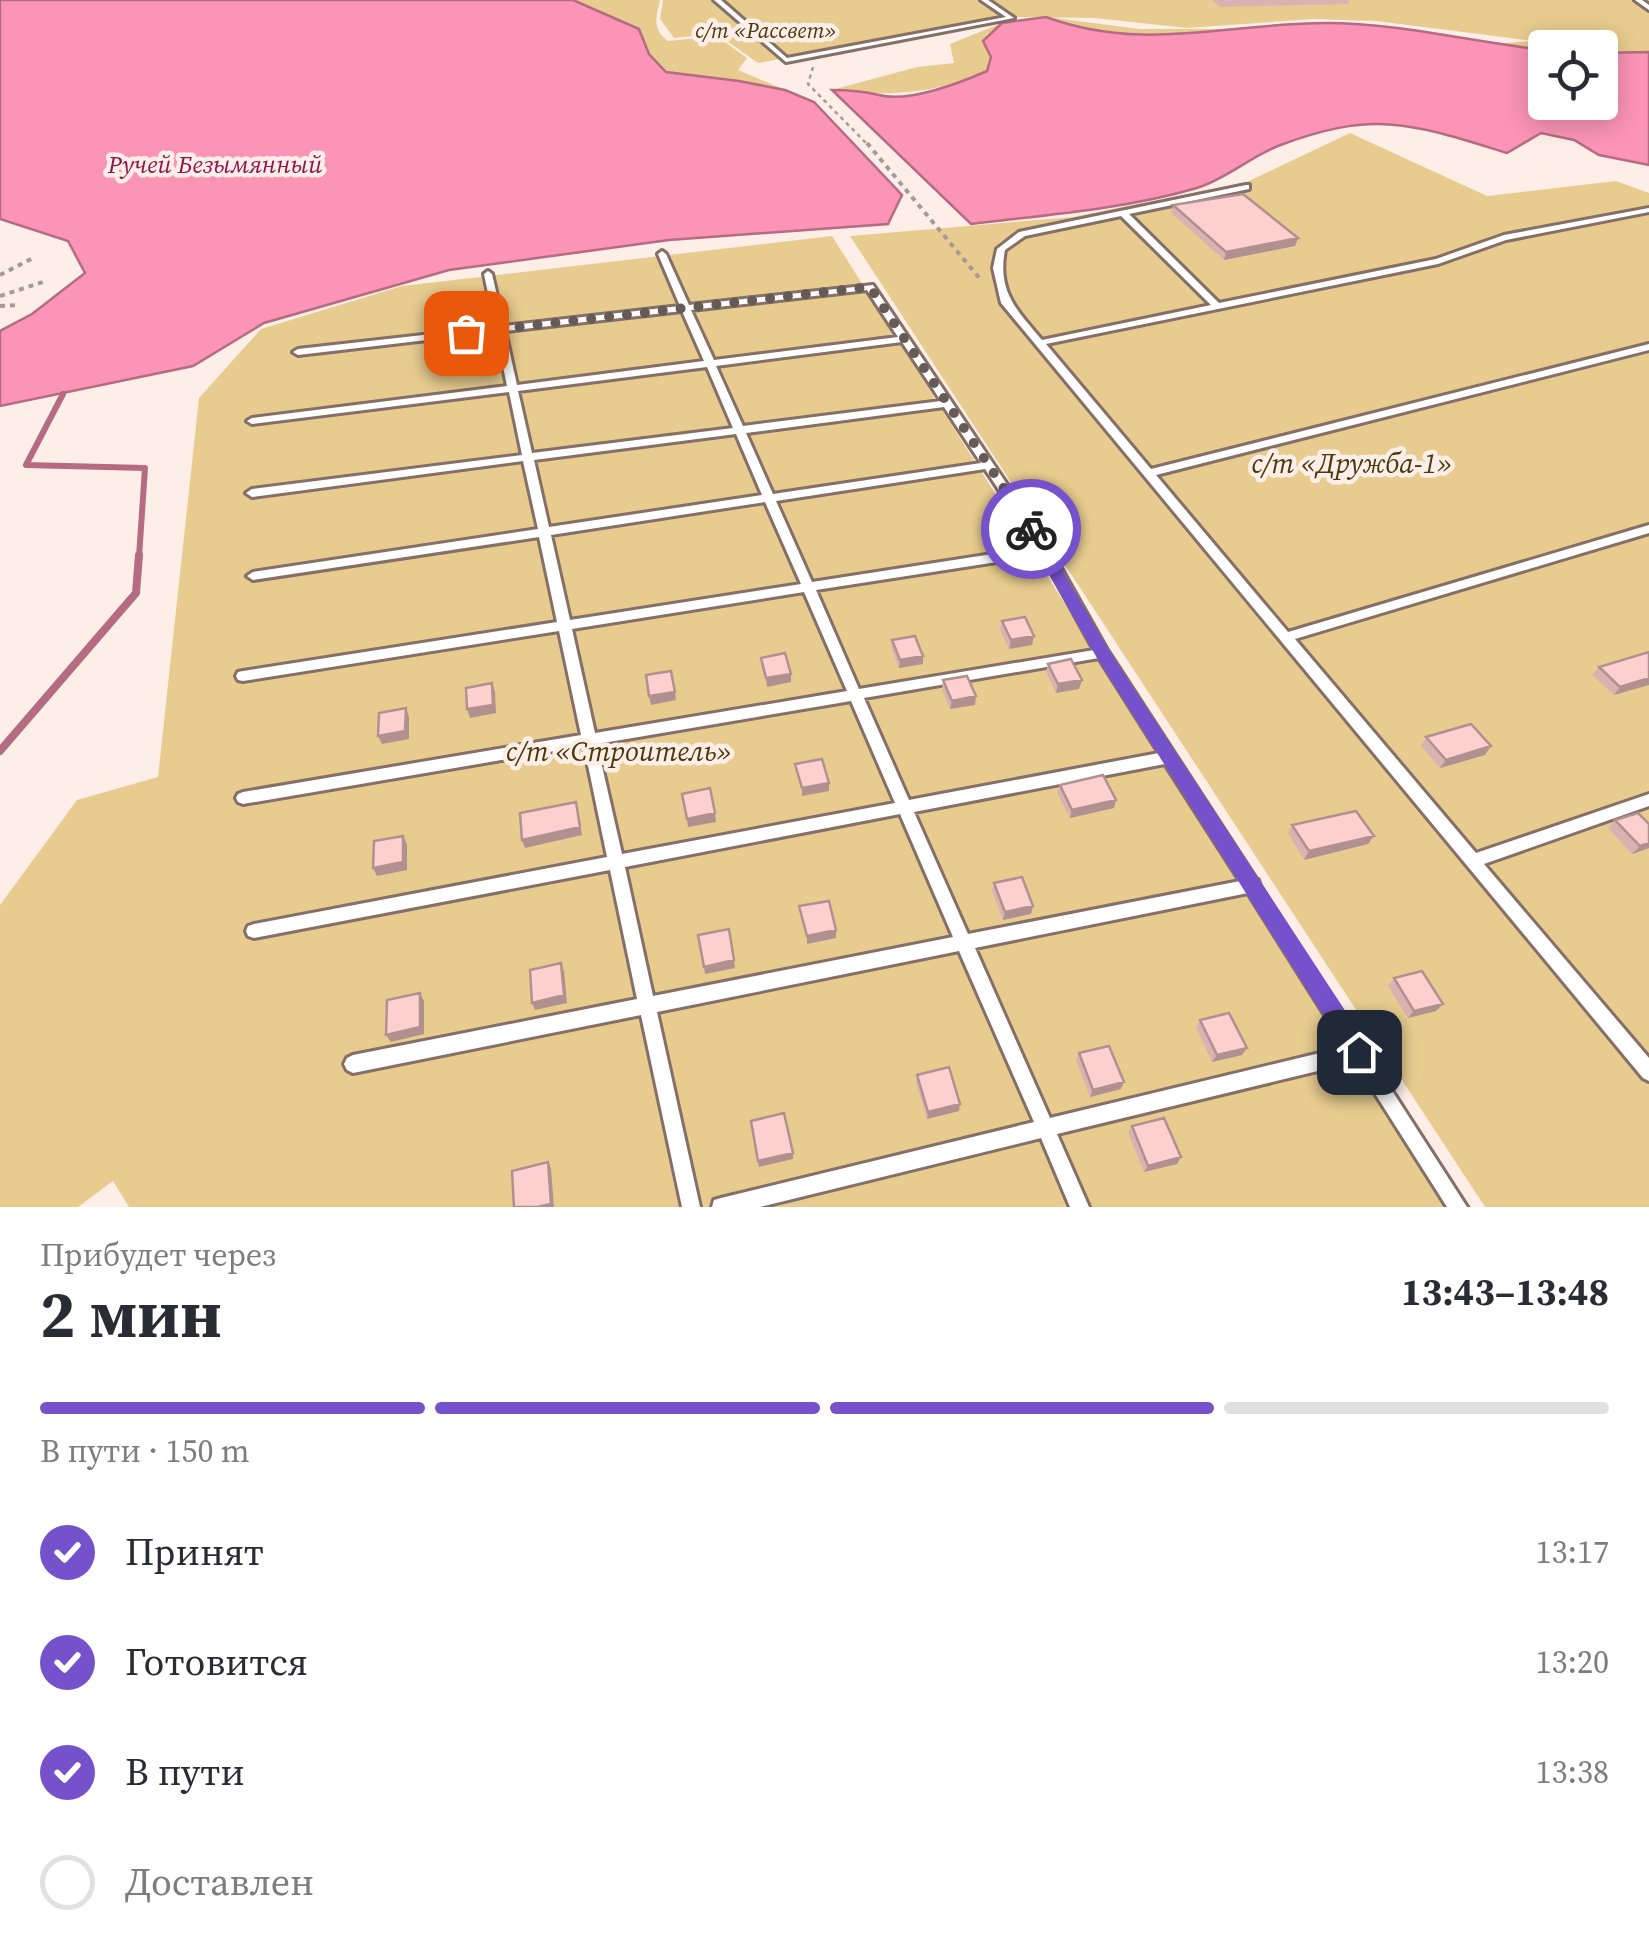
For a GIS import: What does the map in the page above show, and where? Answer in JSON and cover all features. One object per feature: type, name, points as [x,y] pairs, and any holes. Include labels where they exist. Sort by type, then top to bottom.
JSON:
[{"type":"lane","points":[[717,0],[786,60],[1011,18],[984,0]]},
{"type":"lane","points":[[1638,0],[1649,8]]},
{"type":"lane","points":[[1246,187],[1022,234],[1001,250],[997,268],[1006,303],[1649,1072]]},
{"type":"lane","points":[[1039,343],[1438,261],[1504,238],[1649,210]]},
{"type":"lane","points":[[1123,213],[1217,306]]},
{"type":"lane","points":[[662,254],[1080,1207]]},
{"type":"lane","points":[[488,274],[691,1207]]},
{"type":"lane","points":[[298,352],[870,287],[1045,550],[1102,653],[1458,1207]]},
{"type":"lane","points":[[252,421],[906,339]]},
{"type":"lane","points":[[1148,473],[1649,347]]},
{"type":"lane","points":[[252,494],[950,403]]},
{"type":"lane","points":[[253,576],[988,465]]},
{"type":"lane","points":[[1286,637],[1649,529]]},
{"type":"lane","points":[[243,676],[1045,550]]},
{"type":"lane","points":[[243,798],[1102,653]]},
{"type":"lane","points":[[254,931],[1170,757]]},
{"type":"lane","points":[[1473,861],[1649,800]]},
{"type":"lane","points":[[354,1064],[1253,884]]},
{"type":"lane","points":[[721,1207],[1359,1052]]},
{"type":"path","points":[[786,60],[813,66],[808,84],[880,157],[926,215]]},
{"type":"path","points":[[0,275],[35,256]]},
{"type":"path","points":[[0,296],[43,282]]},
{"type":"path","points":[[0,306],[20,305]]},
{"type":"green space","points":[[573,0],[660,0],[657,28],[668,41],[717,36],[747,58],[738,70],[785,90],[666,72],[649,54],[639,29]]},
{"type":"green space","name":"с/т «Рассвет»","points":[[663,0],[979,0],[1005,18],[758,63],[717,34],[674,38],[660,19]]},
{"type":"green space","points":[[989,0],[1649,0],[1649,52],[1618,53],[1618,30],[1528,30],[1528,40],[1376,21],[1314,19],[1187,28],[1094,18],[1012,17]]},
{"type":"green space","points":[[1046,17],[1140,29],[1256,29],[1150,36],[1098,31]]},
{"type":"green space","points":[[1002,23],[983,41],[991,57],[987,71],[968,79],[911,92],[832,90],[917,67],[954,63],[950,44]]},
{"type":"green space","points":[[1528,41],[1528,48],[1491,44]]},
{"type":"green space","name":"с/т «Дружба-1»","points":[[1350,133],[1487,196],[1616,181],[1649,193],[1649,1207],[1485,1207],[850,236],[1073,217],[1247,182]]},
{"type":"green space","name":"с/т «Строитель»","points":[[832,236],[1447,1207],[129,1207],[113,1181],[78,1207],[0,1207],[0,905],[77,800],[158,777],[199,398],[261,329],[402,286]]},
{"type":"water","name":"Ручей Безымянный","points":[[0,0],[573,0],[639,29],[649,54],[666,72],[785,90],[814,102],[902,195],[888,224],[669,240],[449,270],[264,323],[193,366],[0,406],[0,331],[32,314],[85,273],[68,241],[0,219]]},
{"type":"water","points":[[1046,17],[1082,28],[1152,35],[1290,24],[1353,24],[1528,47],[1528,120],[1618,120],[1618,53],[1649,52],[1649,165],[1599,155],[1574,140],[1541,133],[1507,153],[1419,128],[1368,124],[1312,134],[1278,146],[1208,184],[1170,195],[971,224],[832,90],[891,97],[949,86],[987,71],[991,57],[983,41],[1002,23]]},
{"type":"building","points":[[1243,194],[1298,238],[1226,252],[1173,205]]},
{"type":"building","points":[[1025,617],[1034,636],[1011,640],[1002,621]]},
{"type":"building","points":[[915,636],[923,656],[900,660],[892,640]]},
{"type":"building","points":[[1649,652],[1649,678],[1620,687],[1599,667]]},
{"type":"building","points":[[785,653],[791,674],[766,678],[761,658]]},
{"type":"building","points":[[1071,659],[1082,680],[1058,684],[1048,664]]},
{"type":"building","points":[[671,671],[675,692],[649,696],[646,675]]},
{"type":"building","points":[[967,676],[976,696],[952,701],[943,680]]},
{"type":"building","points":[[492,683],[493,705],[467,709],[466,688]]},
{"type":"building","points":[[406,708],[405,731],[378,736],[379,713]]},
{"type":"building","points":[[1471,724],[1491,746],[1446,760],[1426,737]]},
{"type":"building","points":[[822,759],[829,783],[802,788],[795,764]]},
{"type":"building","points":[[1103,775],[1116,800],[1072,810],[1060,785]]},
{"type":"building","points":[[710,788],[715,813],[687,819],[682,794]]},
{"type":"building","points":[[576,802],[580,827],[522,840],[520,813]]},
{"type":"building","points":[[1356,811],[1374,836],[1309,851],[1292,825]]},
{"type":"building","points":[[1638,813],[1649,824],[1649,843],[1640,846],[1615,820]]},
{"type":"building","points":[[403,836],[403,862],[373,868],[374,841]]},
{"type":"building","points":[[1022,877],[1033,906],[1005,912],[994,883]]},
{"type":"building","points":[[829,901],[836,930],[807,936],[799,906]]},
{"type":"building","points":[[729,929],[734,960],[704,967],[698,935]]},
{"type":"building","points":[[561,963],[564,995],[532,1003],[530,970]]},
{"type":"building","points":[[1422,971],[1443,1004],[1414,1011],[1394,978]]},
{"type":"building","points":[[420,993],[420,1027],[386,1035],[387,1000]]},
{"type":"building","points":[[1229,1013],[1247,1048],[1217,1055],[1200,1020]]},
{"type":"building","points":[[1109,1046],[1124,1082],[1093,1090],[1079,1053]]},
{"type":"building","points":[[949,1067],[960,1104],[928,1112],[917,1075]]},
{"type":"building","points":[[784,1113],[793,1153],[758,1161],[751,1121]]},
{"type":"building","points":[[1164,1118],[1181,1157],[1148,1166],[1132,1126]]},
{"type":"building","points":[[548,1162],[551,1204],[514,1207],[512,1171]]},
{"type":"waterway","points":[[63,394],[26,465],[145,468],[139,557]]},
{"type":"waterway","points":[[0,751],[136,593],[139,555]]},
{"type":"way so far","points":[[466,333],[870,287],[1031,529]]},
{"type":"route","points":[[1031,529],[1102,653],[1359,1052]]}]
